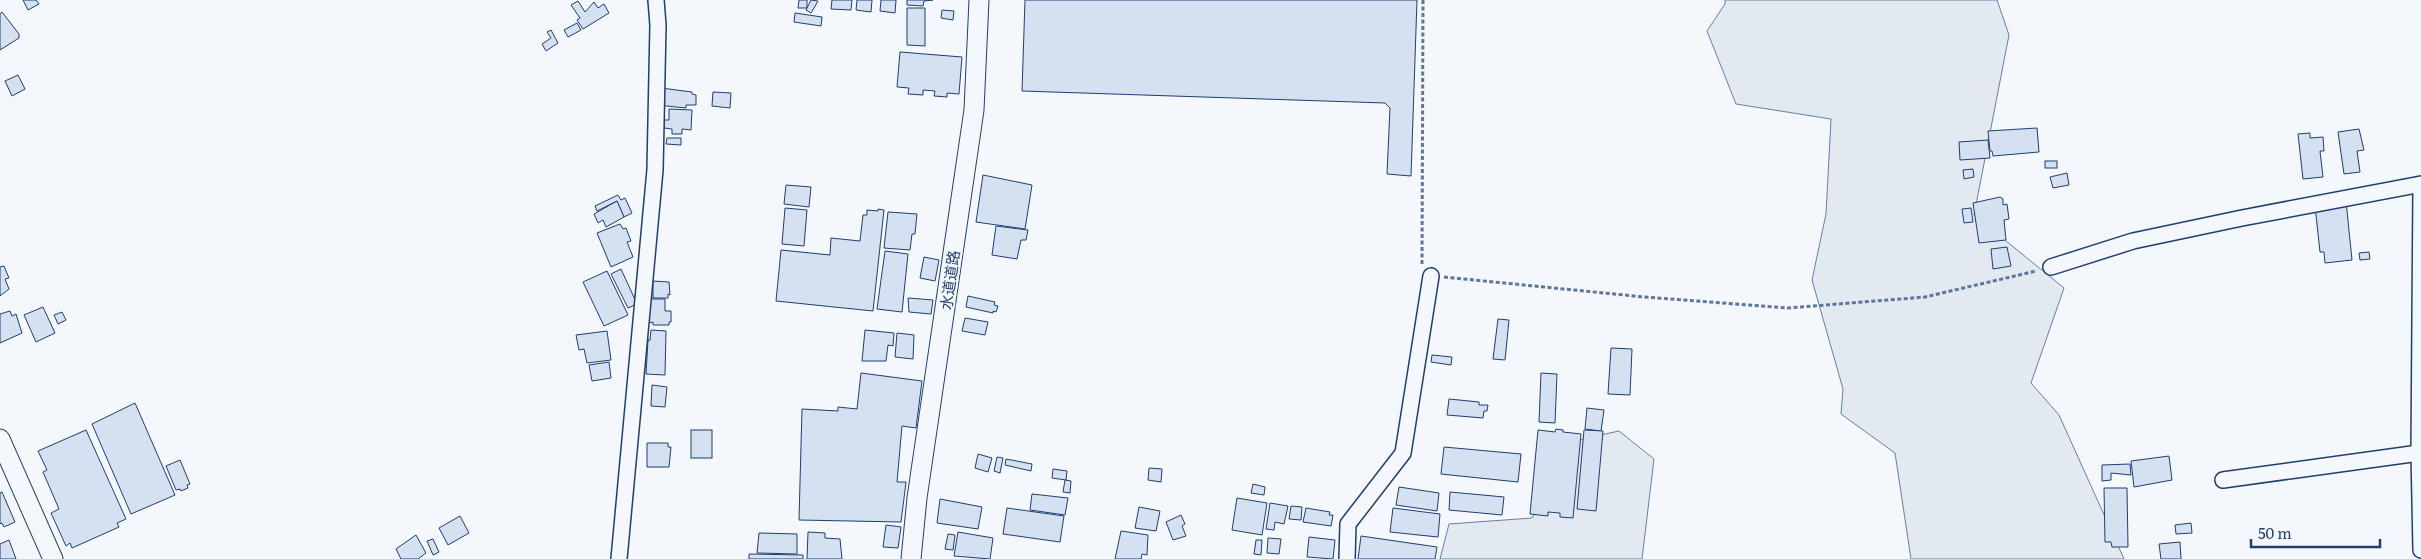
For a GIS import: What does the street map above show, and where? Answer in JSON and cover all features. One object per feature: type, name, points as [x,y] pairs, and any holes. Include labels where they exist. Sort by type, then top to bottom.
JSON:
[{"type":"street","points":[[619,559],[655,170],[658,25],[656,0]]},
{"type":"street","name":"水道道路","points":[[912,559],[917,498],[974,110],[979,0]]},
{"type":"street","points":[[2051,267],[2133,241],[2242,218],[2421,186],[2421,550]]},
{"type":"street","points":[[1347,559],[1348,524],[1403,453],[1431,276]]},
{"type":"street","points":[[0,439],[53,559]]},
{"type":"street","points":[[2223,480],[2420,463]]},
{"type":"path","points":[[1423,0],[1421,262],[1431,276],[1644,297],[1788,308],[1925,297],[2051,267]]},
{"type":"shaded area","points":[[1725,0],[1997,0],[2009,35],[1974,215],[2064,288],[2031,383],[2059,415],[2124,559],[1911,559],[1895,453],[1841,414],[1843,389],[1812,280],[1826,214],[1831,119],[1736,104],[1707,31],[1725,4]]},
{"type":"shaded area","points":[[1619,431],[1654,459],[1642,559],[1440,559],[1449,524],[1532,518],[1578,440]]},
{"type":"building","points":[[23,0],[36,0],[39,4],[28,10]]},
{"type":"building","points":[[799,0],[807,0],[807,8],[798,8]]},
{"type":"building","points":[[811,0],[818,1],[811,13],[806,10]]},
{"type":"building","points":[[832,0],[852,0],[851,10],[831,9]]},
{"type":"building","points":[[857,0],[872,0],[871,12],[856,10]]},
{"type":"building","points":[[881,0],[896,0],[895,13],[880,11]]},
{"type":"building","points":[[907,0],[933,0],[924,1],[923,6],[907,5]]},
{"type":"building","points":[[1025,0],[1417,0],[1411,176],[1387,174],[1390,108],[1385,103],[1022,91]]},
{"type":"building","points":[[578,1],[585,12],[594,2],[598,8],[604,4],[609,13],[583,29],[577,20],[580,18],[571,5]]},
{"type":"building","points":[[907,8],[925,8],[925,46],[907,45]]},
{"type":"building","points":[[942,10],[954,11],[953,20],[941,18]]},
{"type":"building","points":[[2,12],[19,34],[19,38],[0,50],[0,14]]},
{"type":"building","points":[[795,13],[822,17],[821,26],[794,22]]},
{"type":"building","points":[[577,23],[581,30],[568,37],[564,30]]},
{"type":"building","points":[[551,30],[558,43],[546,51],[542,44],[551,38],[547,32]]},
{"type":"building","points":[[900,52],[962,57],[959,94],[947,93],[947,97],[934,96],[935,91],[923,90],[923,95],[908,94],[909,88],[897,87]]},
{"type":"building","points":[[18,75],[25,89],[12,96],[5,81]]},
{"type":"building","points":[[661,88],[692,92],[692,94],[696,95],[696,105],[686,105],[686,108],[657,105]]},
{"type":"building","points":[[713,92],[731,93],[730,108],[712,106]]},
{"type":"building","points":[[669,109],[692,110],[691,130],[682,129],[682,134],[672,134],[672,129],[664,128],[664,120],[669,120]]},
{"type":"building","points":[[2037,128],[2039,152],[1993,156],[1992,151],[1990,151],[1988,131]]},
{"type":"building","points":[[2359,129],[2364,150],[2357,151],[2360,172],[2344,174],[2338,132]]},
{"type":"building","points":[[2310,133],[2310,138],[2323,137],[2324,151],[2320,151],[2323,177],[2303,179],[2298,134]]},
{"type":"building","points":[[667,138],[681,138],[681,145],[666,144]]},
{"type":"building","points":[[1988,140],[1990,158],[1960,160],[1959,142]]},
{"type":"building","points":[[2045,161],[2057,161],[2057,168],[2045,168]]},
{"type":"building","points":[[1973,169],[1974,177],[1964,179],[1963,170]]},
{"type":"building","points":[[2067,173],[2069,185],[2053,188],[2050,177]]},
{"type":"building","points":[[983,175],[1032,185],[1025,229],[976,222]]},
{"type":"building","points":[[786,185],[811,187],[809,207],[784,204]]},
{"type":"building","points":[[618,195],[621,200],[625,198],[632,213],[624,217],[617,201],[597,211],[595,206]]},
{"type":"building","points":[[2000,197],[2003,199],[2003,205],[2007,204],[2009,219],[2004,220],[2006,240],[1979,243],[1973,203]]},
{"type":"building","points":[[617,201],[624,217],[606,227],[603,220],[598,223],[594,214]]},
{"type":"building","points":[[2346,201],[2352,260],[2325,263],[2324,252],[2320,252],[2315,206]]},
{"type":"building","points":[[785,208],[807,210],[804,246],[782,244]]},
{"type":"building","points":[[1971,208],[1973,222],[1964,223],[1962,209]]},
{"type":"building","points":[[878,209],[884,210],[873,311],[776,301],[781,250],[830,255],[831,238],[860,241],[863,215],[867,215],[867,210],[878,211]]},
{"type":"building","points":[[888,212],[917,214],[915,234],[912,234],[910,250],[884,248]]},
{"type":"building","points":[[620,224],[623,229],[626,228],[631,241],[627,242],[633,257],[611,267],[597,233]]},
{"type":"building","points":[[996,226],[1028,230],[1026,240],[1021,240],[1017,259],[992,255]]},
{"type":"building","points":[[2007,247],[2011,266],[1993,269],[1991,249]]},
{"type":"building","points":[[885,251],[908,254],[902,312],[877,309]]},
{"type":"building","points":[[2369,252],[2370,259],[2360,260],[2359,253]]},
{"type":"building","points":[[924,257],[939,260],[935,281],[920,278]]},
{"type":"building","points":[[4,266],[9,278],[5,279],[9,289],[0,296],[0,267]]},
{"type":"building","points":[[621,269],[637,304],[628,308],[611,274]]},
{"type":"building","points":[[607,271],[628,315],[604,326],[583,282]]},
{"type":"building","points":[[653,281],[669,282],[670,295],[668,294],[668,298],[653,298]]},
{"type":"building","points":[[968,296],[995,302],[994,305],[998,306],[996,312],[966,307]]},
{"type":"building","points":[[908,298],[933,300],[931,314],[909,312]]},
{"type":"building","points":[[648,299],[665,299],[665,311],[671,311],[671,322],[669,322],[669,325],[653,325],[653,322],[649,323]]},
{"type":"building","points":[[43,307],[55,333],[36,342],[24,315]]},
{"type":"building","points":[[10,311],[12,316],[16,314],[22,333],[0,343],[0,314]]},
{"type":"building","points":[[62,312],[66,320],[58,324],[54,315]]},
{"type":"building","points":[[965,318],[988,322],[985,335],[962,331]]},
{"type":"building","points":[[1498,319],[1509,320],[1505,360],[1493,359]]},
{"type":"building","points":[[651,330],[666,331],[665,375],[646,374],[648,340],[650,340]]},
{"type":"building","points":[[865,330],[894,333],[893,346],[888,345],[886,361],[862,361]]},
{"type":"building","points":[[607,331],[611,360],[587,363],[584,349],[579,350],[576,335]]},
{"type":"building","points":[[897,333],[914,335],[913,359],[895,357]]},
{"type":"building","points":[[1611,348],[1632,349],[1630,395],[1608,394]]},
{"type":"building","points":[[1432,355],[1452,357],[1451,365],[1431,362]]},
{"type":"building","points":[[609,362],[611,378],[592,381],[589,365]]},
{"type":"building","points":[[861,373],[922,381],[916,428],[902,426],[897,482],[906,482],[901,522],[799,520],[802,409],[838,411],[838,407],[857,409]]},
{"type":"building","points":[[1541,373],[1557,374],[1555,423],[1539,422]]},
{"type":"building","points":[[652,385],[667,387],[665,407],[651,406]]},
{"type":"building","points":[[1449,399],[1479,402],[1479,405],[1488,405],[1487,411],[1484,411],[1483,418],[1447,415]]},
{"type":"building","points":[[135,403],[175,495],[131,514],[92,424]]},
{"type":"building","points":[[1587,408],[1604,410],[1601,431],[1585,429]]},
{"type":"building","points":[[1556,429],[1563,430],[1563,432],[1581,434],[1573,518],[1560,517],[1560,513],[1548,512],[1548,516],[1530,514],[1538,430],[1555,432]]},
{"type":"building","points":[[86,430],[126,519],[117,523],[119,527],[72,548],[70,543],[66,546],[51,513],[59,509],[43,472],[47,470],[38,451]]},
{"type":"building","points":[[691,430],[712,430],[712,458],[691,458]]},
{"type":"building","points":[[1584,430],[1603,431],[1596,511],[1577,509]]},
{"type":"building","points":[[647,443],[668,443],[668,447],[671,447],[669,467],[647,467]]},
{"type":"building","points":[[1444,447],[1521,454],[1518,482],[1441,474]]},
{"type":"building","points":[[978,454],[992,458],[988,472],[975,468]]},
{"type":"building","points":[[2169,456],[2172,480],[2134,487],[2131,461]]},
{"type":"building","points":[[997,457],[1003,458],[1000,473],[994,471]]},
{"type":"building","points":[[1006,459],[1032,464],[1031,471],[1005,465]]},
{"type":"building","points":[[180,460],[190,484],[187,485],[188,488],[181,491],[180,489],[176,490],[166,466]]},
{"type":"building","points":[[2130,464],[2131,475],[2111,473],[2111,480],[2102,481],[2102,465]]},
{"type":"building","points":[[1149,468],[1162,469],[1161,482],[1148,480]]},
{"type":"building","points":[[1053,469],[1067,471],[1066,480],[1052,478]]},
{"type":"building","points":[[1065,480],[1071,481],[1070,493],[1063,492]]},
{"type":"building","points":[[1253,484],[1265,487],[1264,495],[1251,493]]},
{"type":"building","points":[[1399,487],[1439,493],[1437,511],[1396,505]]},
{"type":"building","points":[[2104,488],[2127,488],[2128,547],[2112,547],[2111,542],[2105,542]]},
{"type":"building","points":[[2,492],[15,522],[4,527],[2,523],[0,524],[0,493]]},
{"type":"building","points":[[1450,492],[1504,497],[1502,515],[1449,510]]},
{"type":"building","points":[[1032,494],[1068,498],[1065,515],[1030,510]]},
{"type":"building","points":[[1237,498],[1267,503],[1262,535],[1232,530]]},
{"type":"building","points":[[940,499],[982,507],[978,529],[937,523]]},
{"type":"building","points":[[1270,503],[1288,506],[1284,524],[1275,522],[1274,530],[1266,529]]},
{"type":"building","points":[[1291,506],[1302,507],[1301,520],[1289,519]]},
{"type":"building","points":[[1139,507],[1160,511],[1156,531],[1135,528]]},
{"type":"building","points":[[1007,508],[1064,516],[1060,542],[1003,534]]},
{"type":"building","points":[[1306,508],[1330,512],[1329,515],[1333,515],[1331,526],[1303,522]]},
{"type":"building","points":[[1393,508],[1440,514],[1438,537],[1390,532]]},
{"type":"building","points":[[1181,515],[1185,524],[1182,526],[1186,536],[1173,540],[1166,522]]},
{"type":"building","points":[[460,516],[469,533],[448,545],[439,528]]},
{"type":"building","points":[[2191,523],[2192,533],[2176,534],[2175,525]]},
{"type":"building","points":[[886,525],[901,527],[898,548],[883,547]]},
{"type":"building","points":[[1121,531],[1148,535],[1147,555],[1142,554],[1141,559],[1115,559]]},
{"type":"building","points":[[808,532],[825,533],[825,538],[840,539],[842,559],[807,559]]},
{"type":"building","points":[[958,532],[993,538],[990,559],[954,556]]},
{"type":"building","points":[[759,533],[797,534],[797,554],[757,553]]},
{"type":"building","points":[[948,534],[955,535],[953,550],[945,549]]},
{"type":"building","points":[[416,535],[426,553],[418,559],[401,559],[396,549]]},
{"type":"building","points":[[1361,536],[1437,547],[1435,559],[1358,559]]},
{"type":"building","points":[[1309,537],[1335,540],[1333,559],[1307,557]]},
{"type":"building","points":[[1268,538],[1281,539],[1279,554],[1267,553]]},
{"type":"building","points":[[433,539],[439,552],[433,555],[427,541]]},
{"type":"building","points":[[9,540],[16,559],[0,559],[0,544]]},
{"type":"building","points":[[1256,540],[1262,540],[1261,555],[1254,554]]},
{"type":"building","points":[[2180,542],[2181,559],[2161,559],[2159,544]]},
{"type":"building","points":[[749,554],[803,555],[803,559],[749,559]]}]
